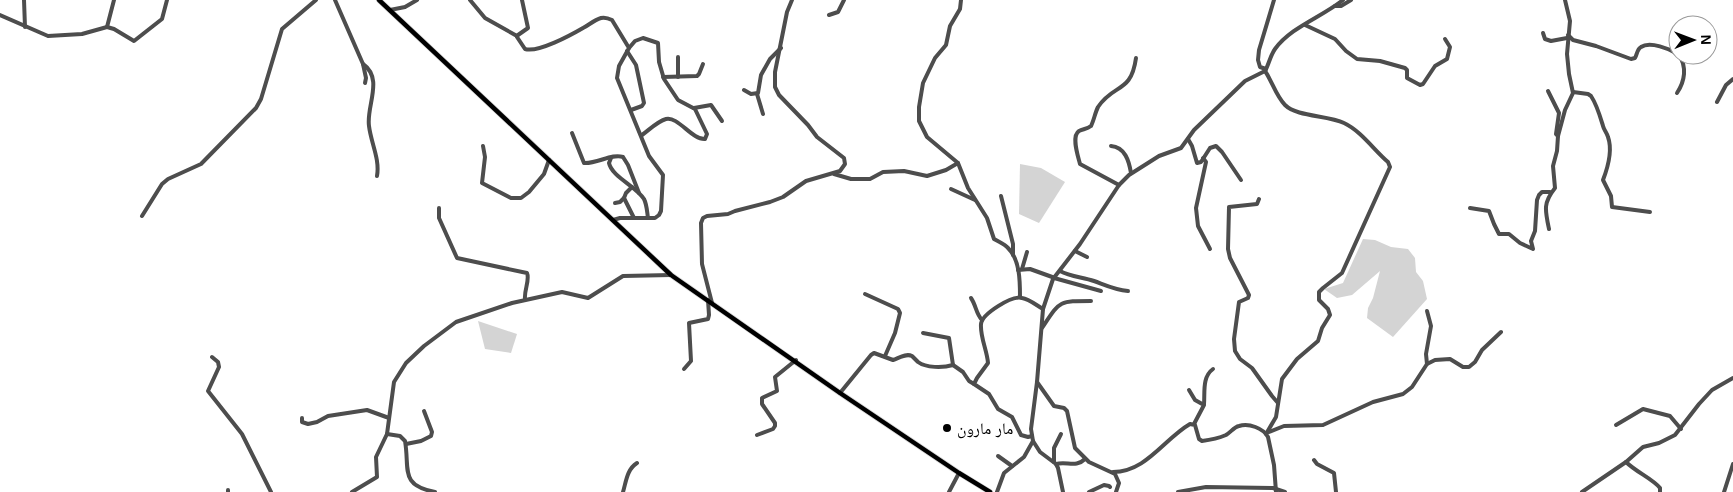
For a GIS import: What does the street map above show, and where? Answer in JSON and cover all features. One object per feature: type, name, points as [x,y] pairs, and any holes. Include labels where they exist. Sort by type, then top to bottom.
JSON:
[{"type":"main road","points":[[379,0],[671,275],[796,360],[840,393],[990,492]]},
{"type":"street","points":[[24,0],[25,27]]},
{"type":"street","points":[[107,27],[114,0]]},
{"type":"street","points":[[0,15],[52,37],[82,34],[107,27],[114,29],[134,42],[162,19],[167,0]]},
{"type":"street","points":[[142,216],[162,184],[168,179],[201,164],[256,108],[261,99],[282,29],[316,0]]},
{"type":"street","points":[[335,0],[363,64],[366,78],[364,83]]},
{"type":"street","points":[[390,10],[402,9],[417,0]]},
{"type":"street","points":[[470,0],[485,18],[517,36],[523,48],[529,50],[562,38],[596,20],[606,18],[614,22],[636,65],[644,103],[642,106],[631,110]]},
{"type":"street","points":[[517,36],[528,28],[522,0]]},
{"type":"street","points":[[684,369],[691,361],[689,323],[708,319],[709,316],[710,302],[701,258],[701,223],[704,218],[728,214],[735,210],[784,197],[806,181],[840,171],[846,161],[817,137],[776,90],[774,76],[786,17],[792,0]]},
{"type":"street","points":[[829,15],[838,12],[844,0]]},
{"type":"street","points":[[961,0],[960,9],[950,26],[946,45],[934,58],[923,84],[918,112],[920,124],[925,135],[958,163],[968,188],[985,214],[994,240],[1006,246],[1013,254],[1020,269]]},
{"type":"street","points":[[1266,433],[1276,417],[1280,383],[1284,374],[1297,359],[1317,343],[1322,328],[1330,315],[1328,309],[1318,300],[1319,292],[1342,273],[1390,167],[1388,162],[1346,124],[1301,112],[1285,105],[1266,70],[1260,67],[1258,57],[1274,0]]},
{"type":"street","points":[[1085,459],[1077,464],[1055,463],[1040,452],[1032,436],[1032,417],[1038,382],[1043,309],[1046,295],[1054,278],[1075,251],[1119,185],[1131,173],[1162,155],[1179,149],[1194,130],[1245,81],[1266,70],[1276,48],[1305,25],[1343,0]]},
{"type":"street","points":[[1335,6],[1341,6],[1351,0]]},
{"type":"street","points":[[1470,208],[1489,211],[1499,234],[1509,234],[1525,246],[1533,249],[1531,242],[1535,231],[1538,197],[1542,192],[1550,192],[1555,188],[1553,166],[1558,136],[1565,110],[1573,92],[1569,74],[1568,37],[1570,20],[1565,0]]},
{"type":"street","points":[[1305,25],[1335,39],[1357,59],[1380,60],[1406,69],[1407,78],[1420,85],[1423,84],[1436,66],[1448,59],[1450,47],[1445,39]]},
{"type":"street","points":[[1543,33],[1545,40],[1550,41],[1568,37],[1629,59],[1635,58],[1639,50],[1644,46],[1668,50]]},
{"type":"street","points":[[613,220],[657,217],[661,212],[664,178],[650,159],[642,135],[617,78],[619,66],[628,49],[635,41],[643,38],[658,43],[663,77],[677,99],[694,108],[707,131],[707,135],[705,139],[700,139],[668,119],[642,135]]},
{"type":"street","points":[[763,114],[757,94],[762,74],[770,59],[780,48]]},
{"type":"street","points":[[678,57],[678,77]]},
{"type":"street","points":[[1119,185],[1080,164],[1076,135],[1077,132],[1091,126],[1098,107],[1128,82],[1136,58]]},
{"type":"street","points":[[363,64],[369,68],[372,77],[373,96],[368,122],[378,167],[377,176]]},
{"type":"street","points":[[663,77],[698,76],[703,64]]},
{"type":"street","points":[[1677,93],[1683,84],[1683,65]]},
{"type":"street","points":[[1716,102],[1726,85],[1733,79]]},
{"type":"street","points":[[744,90],[751,94],[757,94]]},
{"type":"street","points":[[1548,91],[1559,110],[1556,134],[1558,136]]},
{"type":"street","points":[[1573,92],[1591,96],[1608,137],[1610,151],[1607,171],[1603,180],[1610,196],[1612,207],[1650,212]]},
{"type":"street","points":[[694,108],[711,106],[722,121]]},
{"type":"street","points":[[572,133],[584,163],[623,157],[645,202],[648,218]]},
{"type":"street","points":[[1188,139],[1197,163],[1200,163],[1211,147],[1217,147],[1241,180]]},
{"type":"street","points":[[483,146],[485,157],[482,182],[514,199],[521,198],[529,192],[545,172],[549,160]]},
{"type":"street","points":[[1112,146],[1121,149],[1128,158],[1131,173]]},
{"type":"street","points":[[611,158],[609,163],[611,169],[640,193]]},
{"type":"street","points":[[1203,158],[1206,162],[1201,188],[1196,201],[1196,212],[1198,226],[1210,249]]},
{"type":"street","points":[[833,174],[857,179],[871,179],[884,172],[906,171],[927,176],[946,170],[958,163]]},
{"type":"street","points":[[615,203],[620,202],[632,187]]},
{"type":"street","points":[[951,189],[977,201]]},
{"type":"street","points":[[1549,229],[1546,206],[1550,192]]},
{"type":"street","points":[[1001,196],[1013,244],[1013,254]]},
{"type":"street","points":[[624,198],[634,218]]},
{"type":"street","points":[[1259,199],[1257,204],[1229,207],[1228,249],[1230,258],[1248,295],[1247,298],[1238,302],[1234,344],[1237,355],[1251,366],[1278,403]]},
{"type":"street","points":[[439,208],[439,218],[457,258],[527,273],[528,277],[524,291],[526,299]]},
{"type":"street","points":[[1075,251],[1087,257]]},
{"type":"street","points":[[1020,297],[1020,269],[1027,252]]},
{"type":"street","points":[[1020,269],[1030,269],[1101,292]]},
{"type":"street","points":[[1060,271],[1117,290],[1128,290]]},
{"type":"street","points":[[352,492],[377,476],[376,457],[387,434],[394,382],[406,363],[424,346],[456,322],[526,299],[562,292],[588,298],[623,276],[671,275]]},
{"type":"street","points":[[866,294],[898,309],[900,313],[895,334],[884,356]]},
{"type":"street","points":[[982,320],[997,307],[1020,297],[1043,309]]},
{"type":"street","points":[[971,298],[982,320],[982,332],[988,363],[976,378],[974,384]]},
{"type":"street","points":[[1041,330],[1061,303],[1067,301],[1091,301]]},
{"type":"street","points":[[1427,311],[1431,326],[1426,354],[1427,364]]},
{"type":"street","points":[[1266,433],[1281,426],[1323,425],[1373,402],[1403,394],[1412,388],[1427,364],[1435,360],[1454,360],[1463,367],[1469,367],[1476,362],[1482,350],[1501,332]]},
{"type":"street","points":[[923,333],[949,338],[953,365],[963,372],[969,381],[988,394],[998,410],[1012,417],[1021,435],[1032,436]]},
{"type":"street","points":[[840,393],[871,355],[876,353],[893,360],[900,356],[910,356],[926,365],[945,367],[953,365]]},
{"type":"street","points":[[212,357],[218,362],[220,367],[208,391],[242,434],[271,492]]},
{"type":"street","points":[[757,435],[773,429],[775,426],[762,404],[762,398],[777,391],[775,377],[796,360]]},
{"type":"street","points":[[1213,369],[1206,378],[1204,404],[1194,424],[1198,439],[1201,441],[1222,436],[1241,425],[1254,427],[1266,433],[1274,459],[1276,490]]},
{"type":"street","points":[[1582,492],[1626,462],[1643,447],[1665,441],[1675,435],[1712,390],[1733,378]]},
{"type":"street","points":[[1038,382],[1054,406],[1064,408],[1067,411],[1075,448],[1088,462],[1113,472],[1126,471],[1152,456],[1181,429],[1194,424]]},
{"type":"street","points":[[1189,390],[1195,400],[1204,404]]},
{"type":"street","points":[[1616,425],[1643,409],[1670,416],[1681,430]]},
{"type":"street","points":[[302,418],[302,422],[308,424],[328,416],[367,410],[389,418]]},
{"type":"street","points":[[406,444],[421,441],[431,436],[432,432],[424,411]]},
{"type":"street","points":[[387,434],[403,438],[406,444],[406,470],[417,487],[435,492]]},
{"type":"street","points":[[1061,434],[1054,448],[1055,463],[1060,475],[1063,492]]},
{"type":"street","points":[[998,492],[1003,475],[1026,454],[1033,441]]},
{"type":"street","points":[[998,456],[1012,466]]},
{"type":"street","points":[[1314,460],[1317,464],[1334,473],[1336,492]]},
{"type":"street","points":[[1626,462],[1637,472],[1658,485],[1660,492]]},
{"type":"street","points":[[623,492],[629,470],[637,463]]},
{"type":"street","points":[[1724,492],[1733,464]]},
{"type":"street","points":[[1113,472],[1119,481],[1116,492]]},
{"type":"street","points":[[949,492],[959,473]]},
{"type":"street","points":[[1089,492],[1104,485],[1110,488]]},
{"type":"street","points":[[1182,492],[1206,487],[1285,492]]},
{"type":"shaded area","points":[[1020,164],[1041,168],[1065,182],[1039,223],[1019,214]]},
{"type":"shaded area","points":[[1363,239],[1375,240],[1391,247],[1408,249],[1415,258],[1416,272],[1423,281],[1427,299],[1393,337],[1367,318],[1368,308],[1373,298],[1380,271],[1352,295],[1337,298],[1324,289],[1343,283]]},
{"type":"shaded area","points":[[478,321],[517,334],[511,353],[485,349]]},
{"type":"place","name":"مار مارون","points":[[947,428]]}]
